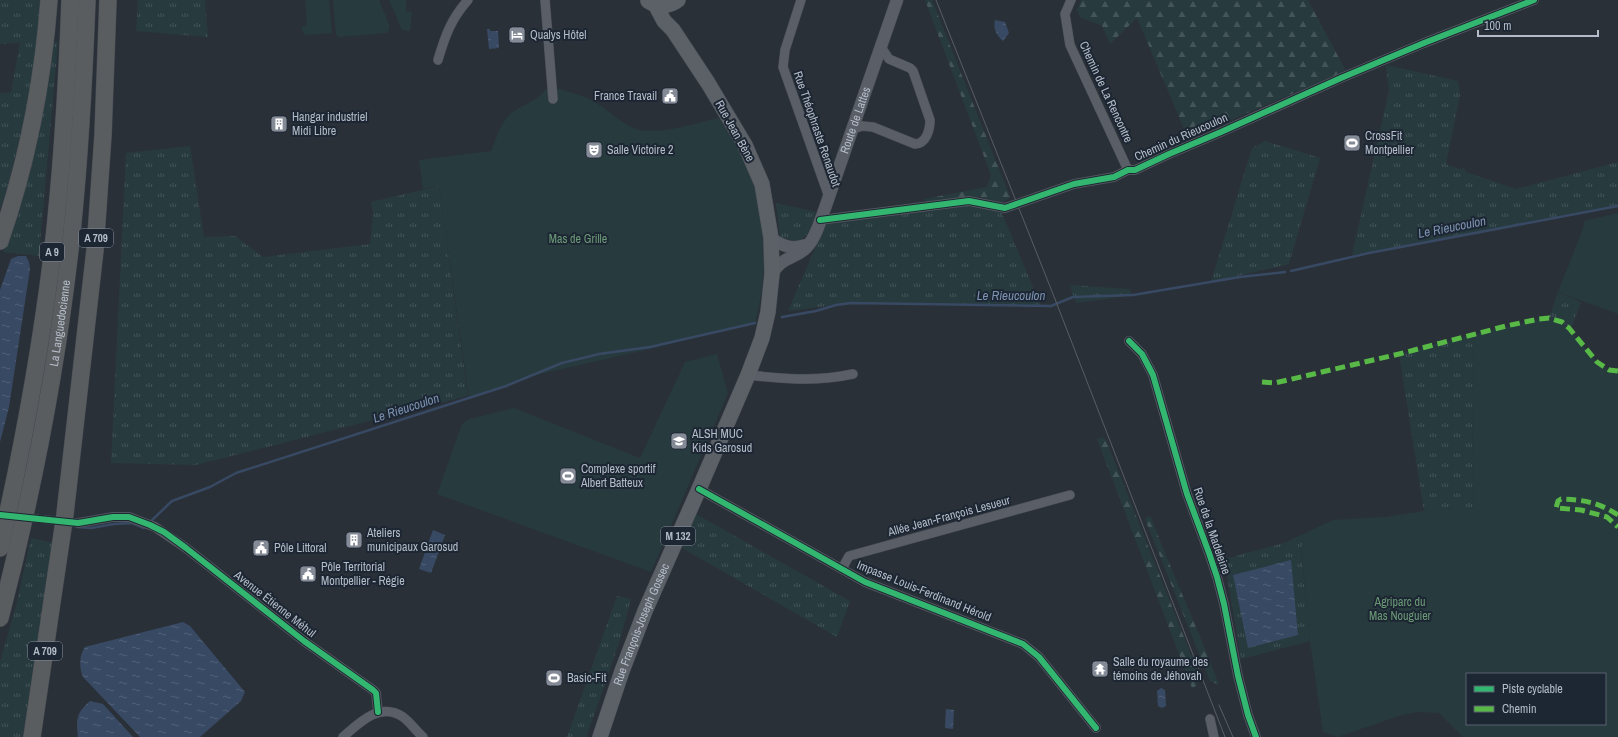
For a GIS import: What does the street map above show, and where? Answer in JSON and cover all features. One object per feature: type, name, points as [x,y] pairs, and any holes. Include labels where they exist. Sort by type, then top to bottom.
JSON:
[{"type":"highway","points":[[0,241],[18,182],[32,126],[42,64],[49,0]]},
{"type":"highway","name":"La Languedocienne","points":[[0,548],[28,412],[52,256],[64,130],[70,0]]},
{"type":"highway","name":"La Languedocienne","points":[[0,618],[34,473],[62,311],[81,121],[87,0]]},
{"type":"highway","name":"A 709","points":[[32,737],[64,522],[95,250],[103,135],[108,0]]},
{"type":"main road","points":[[651,2],[663,6],[677,1],[673,30]]},
{"type":"main road","name":"Rue Jean Bène","points":[[651,2],[664,21],[673,30],[745,145],[762,184],[771,238],[772,274],[768,312],[762,338]]},
{"type":"main road","name":"Rue François-Joseph Gossec","points":[[600,737],[622,671],[645,611],[748,375],[762,338]]},
{"type":"street","points":[[438,60],[445,37],[453,19],[468,0]]},
{"type":"street","points":[[545,0],[553,99]]},
{"type":"street","name":"Rue Théophraste Renaudot","points":[[801,0],[785,50],[783,67],[829,197]]},
{"type":"street","name":"Route de Lattes","points":[[772,274],[776,267],[785,259],[805,249],[811,241],[829,197],[897,0]]},
{"type":"street","name":"Chemin de La Rencontre","points":[[1071,0],[1065,14],[1070,45],[1128,170]]},
{"type":"street","name":"Chemin du Rieucoulon","points":[[820,220],[969,201],[1005,208],[1074,184],[1114,177],[1128,170],[1135,170],[1341,78],[1424,43],[1534,0]]},
{"type":"street","points":[[853,129],[862,126],[873,127],[915,144],[920,144],[924,141],[930,124],[930,120],[913,71],[910,68],[889,59],[881,47]]},
{"type":"street","points":[[771,238],[783,245],[798,248],[811,241]]},
{"type":"street","name":"Rue de la Madeleine","points":[[1129,341],[1142,354],[1153,375],[1187,494],[1210,553],[1216,573],[1224,604],[1238,676],[1248,715],[1256,737]]},
{"type":"street","points":[[748,375],[813,380],[830,379],[853,374]]},
{"type":"street","name":"Impasse Louis-Ferdinand Hérold","points":[[699,489],[865,582],[1023,644],[1039,657],[1096,728]]},
{"type":"street","name":"Allée Jean-François Lesueur","points":[[842,569],[849,556],[1070,495]]},
{"type":"street","name":"Avenue Étienne Méhul","points":[[78,523],[113,516],[129,517],[147,523],[164,532],[304,642],[376,692],[378,712]]},
{"type":"street","points":[[343,737],[364,718],[378,712],[393,712],[403,717],[423,737]]},
{"type":"street","points":[[1210,719],[1214,737]]},
{"type":"green space","points":[[0,0],[42,0],[32,93],[6,192],[0,209],[0,93],[11,92],[20,43],[0,44]]},
{"type":"green space","points":[[138,0],[205,0],[208,37],[136,31]]},
{"type":"green space","points":[[305,0],[329,0],[332,33],[310,35],[304,34],[301,27],[305,26],[307,22]]},
{"type":"green space","points":[[333,0],[379,0],[389,24],[389,30],[386,33],[340,37],[336,35]]},
{"type":"green space","points":[[389,0],[406,0],[406,11],[412,12],[410,31],[402,30]]},
{"type":"green space","points":[[925,0],[932,0],[1010,197],[1002,202],[975,197],[928,204],[924,199],[987,187],[991,175]]},
{"type":"green space","points":[[1081,0],[1308,0],[1346,71],[1188,138],[1137,18],[1110,44],[1102,26],[1080,17],[1077,10]]},
{"type":"green space","points":[[51,41],[58,42],[39,256],[3,252],[30,173]]},
{"type":"green space","points":[[1386,65],[1458,81],[1460,95],[1446,164],[1459,169],[1464,168],[1466,172],[1516,189],[1618,162],[1618,205],[1352,255],[1389,91]]},
{"type":"green space","name":"Mas de Grille","points":[[559,89],[579,95],[597,103],[628,125],[640,130],[660,131],[719,118],[748,168],[759,202],[764,265],[762,287],[755,323],[531,376],[469,398],[439,186],[423,189],[419,160],[491,151],[500,129],[506,119],[514,111],[535,99],[545,90]]},
{"type":"green space","points":[[1265,141],[1320,158],[1289,264],[1211,282],[1252,148]]},
{"type":"green space","points":[[190,146],[204,237],[235,236],[263,257],[370,244],[373,214],[371,202],[439,186],[468,396],[196,465],[111,463],[126,153]]},
{"type":"green space","points":[[776,203],[817,212],[808,233],[799,242],[780,237]]},
{"type":"green space","points":[[969,205],[1001,211],[1041,306],[851,303],[788,311],[826,223]]},
{"type":"green space","points":[[1618,213],[1618,314],[1558,292],[1583,229],[1584,221]]},
{"type":"green space","points":[[1070,285],[1129,289],[1133,295],[1077,303],[1074,299]]},
{"type":"green space","points":[[1558,292],[1581,302],[1572,326],[1569,328],[1562,322],[1549,318]]},
{"type":"green space","name":"Agriparc du Mas Nouguier","points":[[1549,318],[1562,322],[1569,328],[1597,362],[1609,370],[1618,369],[1618,737],[1463,737],[1439,713],[1417,712],[1402,715],[1338,737],[1323,732],[1310,641],[1301,547],[1309,531],[1334,520],[1387,517],[1424,511],[1474,508],[1472,459],[1474,334]]},
{"type":"green space","points":[[1474,334],[1472,459],[1474,508],[1558,501],[1301,548],[1310,641],[1241,659],[1226,570],[1221,560],[1284,543],[1334,520],[1387,517],[1424,511],[1399,354]]},
{"type":"green space","name":"Complexe sportif Albert Batteux","points":[[717,354],[728,393],[651,572],[437,494],[462,424],[469,419],[514,408],[640,458],[685,362]]},
{"type":"green space","points":[[1103,437],[1106,440],[1199,675],[1196,686],[1192,688],[1097,439]]},
{"type":"green space","points":[[696,514],[850,601],[837,637],[682,548]]},
{"type":"green space","points":[[1148,516],[1151,517],[1219,685],[1210,681],[1145,519]]},
{"type":"green space","points":[[31,538],[54,543],[25,737],[0,737],[0,662],[16,606]]},
{"type":"green space","points":[[617,596],[631,599],[619,643],[587,735],[586,737],[567,737]]},
{"type":"water","points":[[995,20],[1005,22],[1009,33],[1003,41],[994,26]]},
{"type":"water","points":[[487,29],[490,29],[490,31],[498,31],[499,48],[489,49]]},
{"type":"water","points":[[18,256],[26,256],[30,269],[9,407],[0,442],[0,290],[11,259]]},
{"type":"water","points":[[433,530],[445,535],[431,573],[419,569]]},
{"type":"water","points":[[1291,560],[1298,635],[1248,648],[1233,575]]},
{"type":"water","points":[[183,622],[190,626],[245,692],[241,701],[200,737],[140,737],[83,677],[80,666],[83,650],[85,647]]},
{"type":"water","points":[[1161,688],[1165,690],[1166,706],[1162,708],[1158,706],[1157,691]]},
{"type":"water","points":[[90,701],[103,704],[133,737],[78,737],[78,717],[85,705]]},
{"type":"water","points":[[946,709],[954,710],[953,729],[945,728]]},
{"type":"waterway","name":"Le Rieucoulon","points":[[1291,271],[1369,253],[1618,206]]},
{"type":"waterway","name":"Le Rieucoulon","points":[[782,317],[851,303],[1051,306],[1073,297],[1133,295],[1240,277],[1285,272]]},
{"type":"waterway","name":"Le Rieucoulon","points":[[150,522],[172,501],[210,487],[236,473],[506,386],[562,363],[599,354],[650,347],[755,323]]},
{"type":"waterway","name":"Le Rieucoulon","points":[[77,527],[91,528],[132,523],[144,528],[147,526]]},
{"type":"tunnel","points":[[3,515],[78,523]]},
{"type":"tram line","points":[[936,0],[1053,294],[1225,737]]},
{"type":"tram line","points":[[1219,705],[1233,737]]},
{"type":"marked path","points":[[1262,382],[1275,383],[1399,354],[1506,326],[1549,318],[1562,322],[1569,328],[1597,362],[1609,370],[1618,371]]},
{"type":"marked path","points":[[1618,515],[1597,504],[1577,500],[1561,499],[1558,501],[1556,508],[1581,510],[1607,517],[1618,527]]},
{"type":"cycle path","points":[[820,220],[969,201],[1005,208],[1074,184],[1114,177],[1128,170],[1135,170],[1341,78],[1424,43],[1534,0]]},
{"type":"cycle path","points":[[1129,341],[1142,354],[1153,375],[1187,494],[1217,577],[1224,604],[1238,676],[1248,715],[1256,737]]},
{"type":"cycle path","points":[[699,489],[865,582],[1023,644],[1039,657],[1096,728]]},
{"type":"cycle path","points":[[0,515],[78,523],[113,517],[129,517],[164,532],[304,641],[373,690],[376,693],[378,712]]},
{"type":"place","name":"Qualys Hôtel","points":[[517,35]]},
{"type":"place","name":"France Travail","points":[[670,96]]},
{"type":"place","name":"Hangar industriel Midi Libre","points":[[279,124]]},
{"type":"place","name":"CrossFit Montpellier","points":[[1352,143]]},
{"type":"place","name":"Salle Victoire 2","points":[[594,150]]},
{"type":"place","name":"ALSH MUC Kids Garosud","points":[[679,441]]},
{"type":"place","name":"Complexe sportif Albert Batteux","points":[[568,476]]},
{"type":"place","name":"Ateliers municipaux Garosud","points":[[354,540]]},
{"type":"place","name":"Pôle Littoral","points":[[261,548]]},
{"type":"place","name":"Pôle Territorial Montpellier - Régie","points":[[308,574]]},
{"type":"place","name":"Salle du royaume des témoins de Jéhovah","points":[[1100,669]]},
{"type":"place","name":"Basic-Fit","points":[[554,678]]}]
